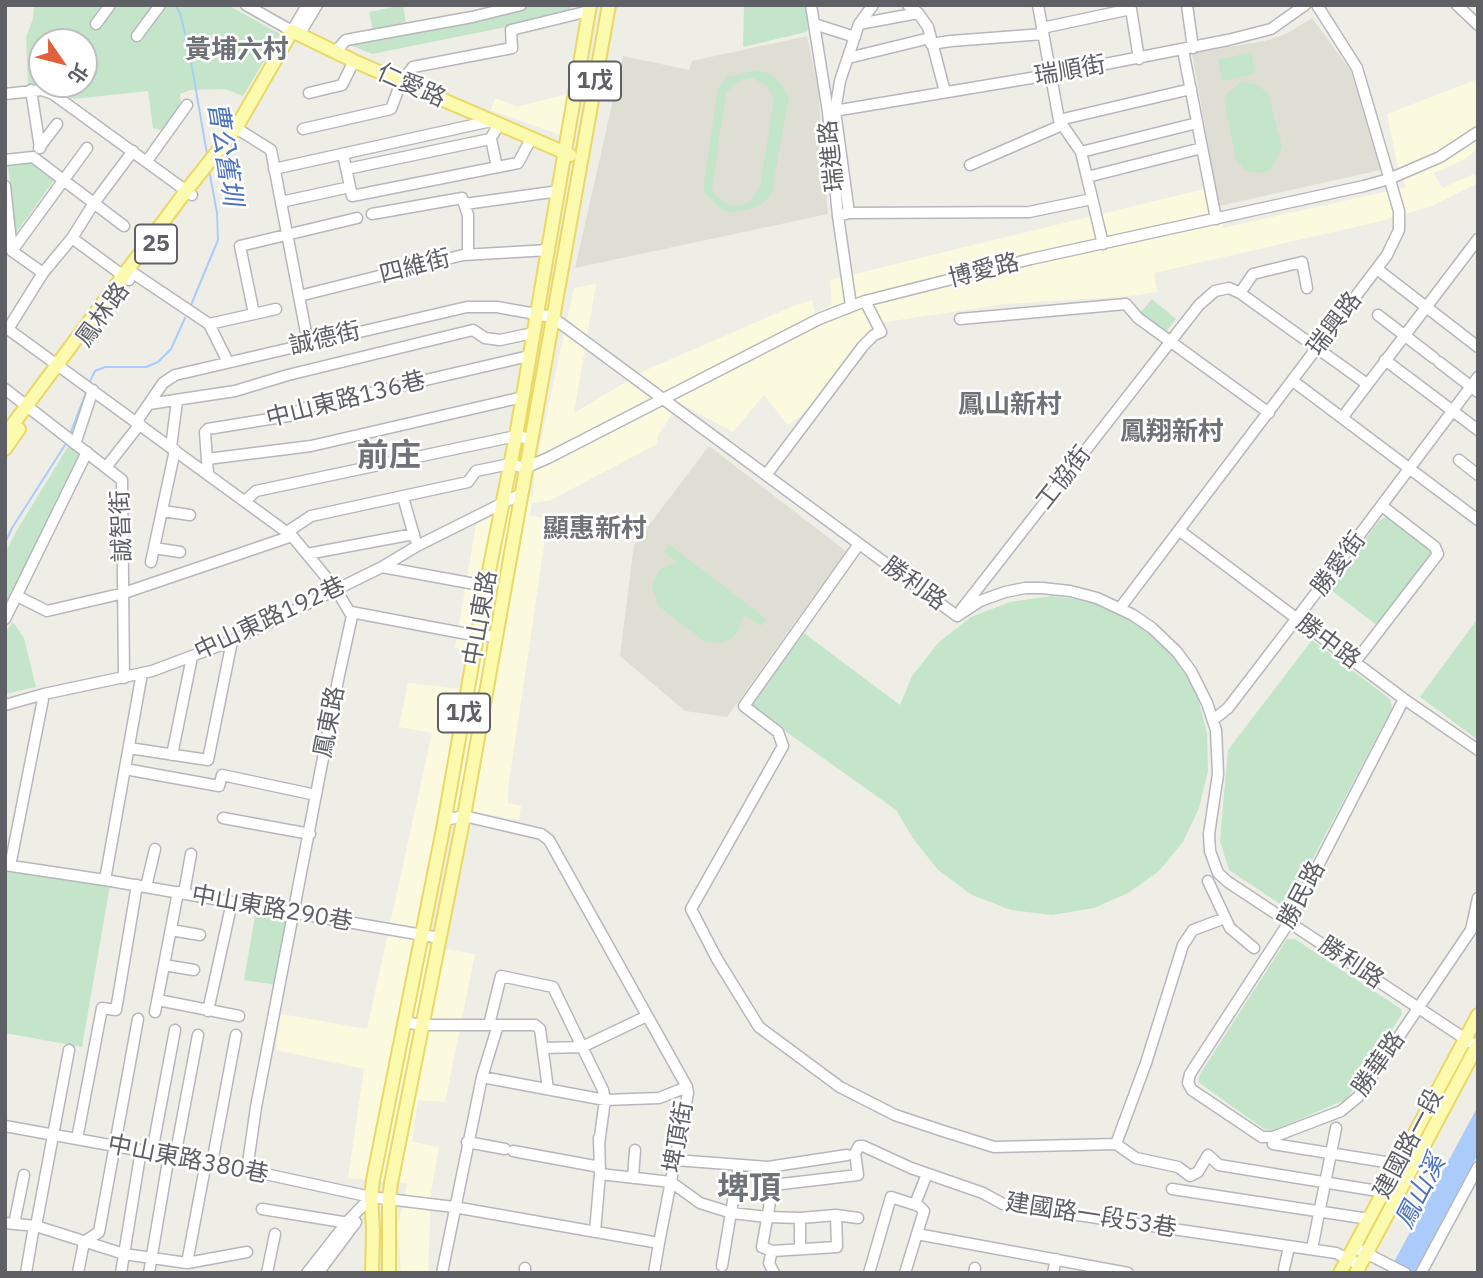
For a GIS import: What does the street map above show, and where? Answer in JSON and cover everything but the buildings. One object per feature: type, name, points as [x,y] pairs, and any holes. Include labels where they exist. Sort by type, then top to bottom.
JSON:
[{"type":"main road","name":"中山東路","points":[[389,1273],[388,1200],[464,816],[608,5]]},
{"type":"main road","name":"中山東路","points":[[372,1273],[371,1197],[445,820],[486,586],[516,436],[589,8]]},
{"type":"main road","name":"仁愛路","points":[[295,33],[531,139],[581,157]]},
{"type":"main road","name":"鳳林路","points":[[5,435],[60,367],[239,130],[295,33]]},
{"type":"main road","name":"鳳林路","points":[[5,449],[29,407]]},
{"type":"main road","name":"建國路一段","points":[[1361,1263],[1473,1043],[1478,1015]]},
{"type":"main road","name":"建國路一段","points":[[1340,1273],[1398,1164],[1473,1043]]},
{"type":"street","points":[[96,24],[110,5]]},
{"type":"street","points":[[137,36],[160,5]]},
{"type":"street","name":"仁愛路","points":[[246,5],[295,33]]},
{"type":"street","name":"鳳林路","points":[[295,33],[307,5]]},
{"type":"street","name":"鳳林路","points":[[295,33],[317,5]]},
{"type":"street","points":[[335,52],[346,40],[472,17],[521,5]]},
{"type":"street","name":"瑞進路","points":[[811,5],[831,112],[838,216],[851,306]]},
{"type":"street","points":[[849,213],[831,112],[859,24],[873,5]]},
{"type":"street","points":[[908,5],[928,27],[945,92]]},
{"type":"street","points":[[1038,5],[1049,75],[1061,122],[1081,152],[1103,244]]},
{"type":"street","points":[[1187,5],[1191,89],[1216,219]]},
{"type":"street","name":"瑞順街","points":[[831,112],[1188,49],[1271,29],[1305,5]]},
{"type":"street","name":"瑞興路","points":[[1120,608],[1387,256],[1399,230],[1399,211],[1357,68],[1317,5]]},
{"type":"street","points":[[1457,5],[1478,25]]},
{"type":"street","points":[[303,129],[391,109],[401,82],[413,67],[512,48],[511,30],[589,8]]},
{"type":"street","points":[[849,58],[931,41],[1042,31],[1119,8],[1131,9],[1139,59]]},
{"type":"street","points":[[859,24],[918,13]]},
{"type":"street","points":[[814,24],[855,37]]},
{"type":"street","points":[[309,93],[342,85],[354,61]]},
{"type":"street","points":[[970,165],[1061,122],[1191,89]]},
{"type":"street","points":[[5,94],[28,90]]},
{"type":"street","points":[[32,98],[40,148]]},
{"type":"street","points":[[59,98],[189,193]]},
{"type":"street","points":[[148,161],[187,105]]},
{"type":"street","points":[[274,169],[495,123],[491,139],[498,167]]},
{"type":"street","points":[[1081,152],[1197,123]]},
{"type":"street","points":[[33,157],[57,124]]},
{"type":"street","points":[[239,130],[271,150],[308,343]]},
{"type":"street","name":"博愛路","points":[[525,468],[819,319],[865,301],[1389,179],[1440,158],[1478,132]]},
{"type":"street","points":[[346,169],[491,139]]},
{"type":"street","points":[[281,202],[498,167],[520,161],[531,139]]},
{"type":"street","points":[[12,251],[86,148]]},
{"type":"street","points":[[1087,177],[1202,148]]},
{"type":"street","points":[[133,152],[94,203],[72,238],[43,273],[7,328],[289,534],[351,612],[478,636],[497,636]]},
{"type":"street","points":[[343,154],[351,192]]},
{"type":"street","points":[[5,160],[33,157],[124,226]]},
{"type":"street","points":[[372,214],[458,197],[466,204],[559,191]]},
{"type":"street","points":[[6,193],[8,234],[12,251],[43,273]]},
{"type":"street","points":[[838,216],[849,213],[1029,212],[1092,199]]},
{"type":"street","name":"四維街","points":[[299,296],[468,254],[466,204]]},
{"type":"street","points":[[254,314],[240,246],[357,218]]},
{"type":"street","points":[[72,238],[209,324],[228,362]]},
{"type":"street","points":[[1342,418],[1476,245]]},
{"type":"street","points":[[468,254],[549,250]]},
{"type":"street","points":[[1307,288],[1302,262],[1253,274],[1240,293],[1367,384]]},
{"type":"street","points":[[1377,269],[1478,347]]},
{"type":"street","name":"工協街","points":[[957,616],[1199,304],[1215,291],[1229,288],[1240,293]]},
{"type":"street","points":[[766,475],[863,346],[881,332],[865,301]]},
{"type":"street","points":[[960,319],[1126,304],[1138,318],[1269,412]]},
{"type":"street","name":"誠德街","points":[[107,466],[169,378],[467,307],[483,306],[537,313]]},
{"type":"street","points":[[209,324],[276,309]]},
{"type":"street","name":"勝利路","points":[[537,313],[552,317],[666,398],[957,616],[980,601],[1025,588],[1070,591],[1097,598],[1120,608],[1152,628],[1177,652],[1200,687],[1213,720],[1218,759],[1209,834],[1213,864],[1228,882],[1473,1043]]},
{"type":"street","points":[[1378,315],[1474,389]]},
{"type":"street","points":[[149,404],[235,391],[288,375],[473,330],[485,338],[500,340],[533,332]]},
{"type":"street","name":"中山東路136巷","points":[[208,474],[205,432],[208,429],[293,415],[301,409],[529,356]]},
{"type":"street","points":[[1385,360],[1478,430]]},
{"type":"street","name":"勝愛街","points":[[1213,720],[1228,708],[1453,411],[1474,389],[1478,377]]},
{"type":"street","points":[[1293,381],[1478,520]]},
{"type":"street","name":"誠智街","points":[[5,389],[120,477],[124,678]]},
{"type":"street","points":[[75,443],[93,390]]},
{"type":"street","points":[[207,459],[311,446],[523,397]]},
{"type":"street","points":[[151,562],[173,449],[177,401]]},
{"type":"street","points":[[245,501],[256,491],[516,436],[531,439]]},
{"type":"street","points":[[5,620],[87,452]]},
{"type":"street","points":[[1459,460],[1478,475]]},
{"type":"street","points":[[17,596],[47,611],[124,593],[289,534],[311,516],[468,482],[477,471],[510,464],[525,468]]},
{"type":"street","name":"中山東路192巷","points":[[5,705],[152,671],[232,641],[521,494]]},
{"type":"street","points":[[403,497],[417,546]]},
{"type":"street","points":[[1355,662],[1438,554],[1435,547],[1382,506]]},
{"type":"street","points":[[162,511],[190,516]]},
{"type":"street","name":"勝中路","points":[[1180,531],[1404,699],[1478,750]]},
{"type":"street","points":[[307,554],[414,534]]},
{"type":"street","points":[[859,544],[744,706],[778,732],[783,746],[691,909],[717,959],[759,1027],[840,1087],[895,1115],[994,1146],[1116,1144],[1136,1158],[1178,1167],[1190,1176],[1198,1172],[1208,1155],[1219,1165],[1384,1192]]},
{"type":"street","points":[[154,548],[180,552]]},
{"type":"street","points":[[382,567],[486,586]]},
{"type":"street","name":"鳳東路","points":[[247,1170],[256,1107],[351,612]]},
{"type":"street","points":[[129,748],[208,761],[232,641]]},
{"type":"street","points":[[172,755],[191,657]]},
{"type":"street","points":[[105,880],[142,673]]},
{"type":"street","points":[[8,865],[44,694]]},
{"type":"street","name":"勝民路","points":[[1188,1083],[1190,1073],[1289,922],[1404,699]]},
{"type":"street","points":[[125,769],[219,786],[222,775],[316,795]]},
{"type":"street","name":"埤頂街","points":[[445,820],[464,816],[541,834],[549,840],[687,1087],[654,1273]]},
{"type":"street","points":[[223,818],[310,834]]},
{"type":"street","points":[[77,1139],[102,1008],[116,1010],[142,886],[155,849]]},
{"type":"street","points":[[155,1012],[170,930],[191,854]]},
{"type":"street","name":"中山東路290巷","points":[[8,865],[440,938]]},
{"type":"street","points":[[1208,881],[1230,928],[1254,948]]},
{"type":"street","name":"勝華路","points":[[1188,1083],[1197,1095],[1262,1137],[1273,1137],[1341,1111],[1352,1103],[1471,930],[1478,898]]},
{"type":"street","points":[[208,1011],[232,902]]},
{"type":"street","points":[[1116,1144],[1146,1063],[1183,945],[1193,930],[1225,918]]},
{"type":"street","points":[[170,930],[200,934]]},
{"type":"street","points":[[164,965],[194,970]]},
{"type":"street","points":[[442,1273],[467,1142],[494,1025],[501,976],[553,987],[600,1081],[600,1170],[595,1232]]},
{"type":"street","points":[[158,1000],[239,1016]]},
{"type":"street","points":[[543,1048],[582,1047],[648,1016]]},
{"type":"street","points":[[78,1273],[84,1242],[99,1232],[138,1019]]},
{"type":"street","points":[[405,1022],[421,1025],[535,1025],[538,1027],[543,1048],[548,1089]]},
{"type":"street","points":[[121,1273],[175,1030]]},
{"type":"street","points":[[149,1273],[198,1035]]},
{"type":"street","points":[[187,1263],[236,1035]]},
{"type":"street","points":[[26,1273],[69,1050]]},
{"type":"street","points":[[482,1077],[602,1099],[659,1098],[687,1087]]},
{"type":"street","name":"中山東路380巷","points":[[5,1126],[247,1170],[371,1197]]},
{"type":"street","points":[[1312,1250],[1336,1128]]},
{"type":"street","points":[[467,1142],[633,1178],[671,1182],[701,1203],[732,1213],[768,1217],[836,1215],[858,1218]]},
{"type":"street","points":[[1273,1144],[1398,1164]]},
{"type":"street","name":"建國路一段53巷","points":[[768,1217],[773,1185],[858,1175],[855,1153],[859,1146],[983,1193],[1003,1204],[1289,1247],[1351,1253],[1361,1263],[1382,1261],[1405,1273]]},
{"type":"street","points":[[633,1178],[635,1150]]},
{"type":"street","points":[[675,1160],[768,1167],[847,1155]]},
{"type":"street","points":[[722,1269],[739,1165]]},
{"type":"street","points":[[1421,1273],[1478,1167]]},
{"type":"street","points":[[915,1204],[927,1174]]},
{"type":"street","points":[[24,1175],[9,1224],[35,1226],[124,1254],[187,1263],[247,1252]]},
{"type":"street","points":[[1172,1189],[1369,1219]]},
{"type":"street","points":[[307,1273],[371,1197],[454,1207],[659,1243]]},
{"type":"street","points":[[869,1273],[891,1198],[915,1204],[924,1211],[909,1272]]},
{"type":"street","points":[[262,1209],[351,1223]]},
{"type":"street","points":[[768,1217],[762,1247],[772,1251],[837,1247],[836,1215]]},
{"type":"street","points":[[800,1218],[800,1249]]},
{"type":"street","points":[[318,1273],[351,1223]]},
{"type":"street","points":[[267,1273],[275,1234]]},
{"type":"street","points":[[918,1234],[1128,1273]]},
{"type":"street","points":[[1284,1269],[1289,1247]]},
{"type":"street","points":[[772,1251],[769,1263],[774,1273]]},
{"type":"street","points":[[1053,1273],[1056,1259]]},
{"type":"shaded area","points":[[1312,18],[1351,71],[1380,170],[1219,206],[1192,53],[1264,41],[1286,34]]},
{"type":"shaded area","points":[[807,36],[818,89],[828,214],[575,268],[623,56],[689,70],[692,61]]},
{"type":"shaded area","points":[[1478,79],[1478,148],[1465,159],[1434,173],[1442,188],[1474,174],[1478,183],[1432,206],[1381,221],[1154,273],[1157,292],[1005,304],[885,322],[863,339],[811,408],[788,425],[764,395],[733,432],[680,403],[658,435],[657,444],[551,500],[532,503],[530,515],[548,519],[508,789],[508,803],[521,806],[519,820],[443,806],[418,945],[475,954],[445,1102],[418,1100],[412,1142],[439,1147],[431,1192],[428,1273],[401,1273],[398,1225],[407,1183],[348,1178],[364,1069],[276,1050],[281,1014],[367,1029],[432,733],[399,727],[408,683],[462,689],[470,651],[455,648],[476,525],[533,495],[535,469],[574,288],[596,284],[574,413],[646,370],[796,305],[812,300],[815,313],[832,305],[830,280],[1216,186],[1223,228],[1406,187],[1398,168],[1387,114]]},
{"type":"shaded area","points":[[570,93],[563,136],[491,110],[495,98],[517,107]]},
{"type":"shaded area","points":[[709,446],[846,551],[727,717],[685,711],[620,656],[634,545]]},
{"type":"green space","points":[[34,5],[228,5],[280,34],[243,96],[225,89],[190,90],[180,94],[181,108],[164,131],[153,128],[148,91],[98,96],[98,28],[30,28]]},
{"type":"green space","points":[[403,5],[406,22],[373,31],[369,12]]},
{"type":"green space","points":[[535,5],[570,5],[571,10],[526,23],[372,54],[348,44],[462,24]]},
{"type":"green space","points":[[744,5],[806,5],[810,26],[806,32],[743,47]]},
{"type":"green space","points":[[28,32],[28,84],[26,37]]},
{"type":"green space","points":[[1251,52],[1255,74],[1222,81],[1218,60]]},
{"type":"green space","points":[[757,70],[770,74],[781,84],[789,97],[772,191],[767,200],[757,207],[732,213],[721,209],[704,192],[718,88],[727,77]],"holes":[[[753,78],[768,87],[774,99],[760,187],[749,202],[739,206],[729,205],[715,195],[712,189],[726,92],[741,80]]]},
{"type":"green space","points":[[1241,82],[1255,84],[1268,93],[1282,147],[1272,168],[1264,173],[1247,171],[1236,161],[1224,99],[1229,91]]},
{"type":"green space","points":[[29,161],[54,180],[16,233],[8,165]]},
{"type":"green space","points":[[1152,299],[1176,319],[1165,333],[1140,313]]},
{"type":"green space","points":[[69,445],[81,454],[5,609],[5,553]]},
{"type":"green space","points":[[1388,516],[1432,549],[1433,556],[1378,626],[1328,588],[1379,521]]},
{"type":"green space","points":[[670,545],[766,619],[761,626],[743,614],[738,632],[730,639],[721,643],[705,642],[660,607],[652,589],[660,570],[676,561],[664,552]]},
{"type":"green space","points":[[1052,596],[1089,601],[1124,615],[1155,636],[1180,664],[1198,697],[1207,734],[1208,771],[1199,808],[1183,842],[1159,871],[1128,893],[1094,908],[1052,915],[1011,910],[972,895],[938,870],[912,837],[896,810],[750,706],[804,633],[900,705],[912,676],[938,643],[971,617],[1010,602]]},
{"type":"green space","points":[[1478,618],[1478,740],[1420,697]]},
{"type":"green space","points":[[13,622],[24,638],[36,687],[5,694],[5,632]]},
{"type":"green space","points":[[1312,640],[1390,699],[1392,708],[1290,902],[1283,906],[1229,870],[1220,841],[1228,750]]},
{"type":"green space","points":[[5,870],[110,885],[82,1047],[5,1033]]},
{"type":"green space","points":[[256,910],[283,915],[288,922],[277,985],[244,980]]},
{"type":"green space","points":[[1287,939],[1295,939],[1401,1009],[1402,1014],[1347,1099],[1274,1130],[1264,1129],[1198,1082],[1200,1074]]},
{"type":"water","points":[[1478,1106],[1478,1154],[1414,1273],[1388,1273]]},
{"type":"waterway","name":"曹公舊圳","points":[[175,5],[180,13],[189,50],[207,154]]},
{"type":"waterway","name":"曹公舊圳","points":[[191,305],[218,240],[217,213],[209,170]]},
{"type":"waterway","name":"曹公舊圳","points":[[90,381],[95,371],[105,367],[146,367],[158,362],[171,349],[185,318]]},
{"type":"waterway","name":"曹公舊圳","points":[[70,434],[87,390]]},
{"type":"waterway","name":"曹公舊圳","points":[[5,543],[65,445]]},
{"type":"district","name":"黃埔六村","points":[[237,50]]},
{"type":"district","name":"鳳山新村","points":[[1010,405]]},
{"type":"district","name":"鳳翔新村","points":[[1172,432]]},
{"type":"district","name":"前庄","points":[[389,457]]},
{"type":"district","name":"顯惠新村","points":[[595,529]]},
{"type":"district","name":"埤頂","points":[[749,1190]]},
{"type":"water label","name":"鳳山溪","points":[[1421,1192]]}]
